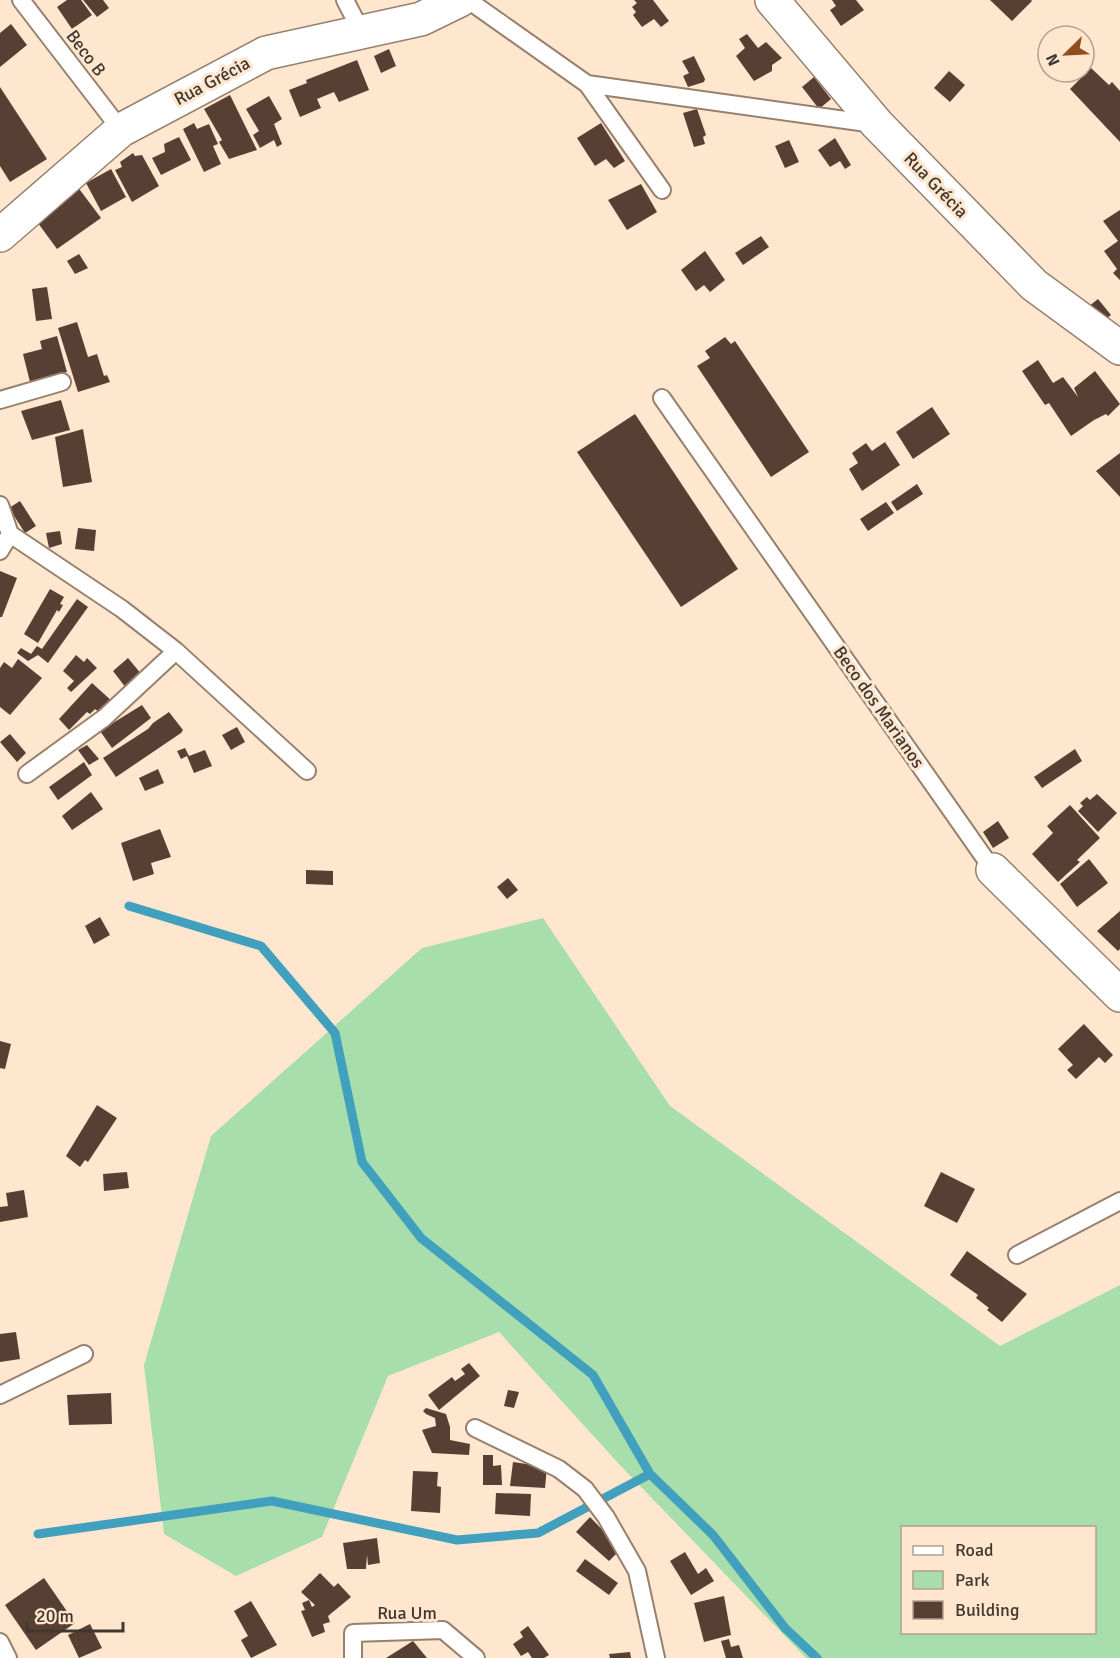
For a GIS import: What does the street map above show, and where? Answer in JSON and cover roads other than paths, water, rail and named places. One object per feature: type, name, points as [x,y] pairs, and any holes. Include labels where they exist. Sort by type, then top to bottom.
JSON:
[{"type":"street","name":"Rua Grécia","points":[[0,235],[121,130],[267,53],[421,19],[460,0]]},
{"type":"street","name":"Rua Grécia","points":[[772,0],[877,124],[1034,285],[1120,348]]},
{"type":"street","name":"Beco dos Marianos","points":[[993,870],[1120,995]]},
{"type":"lane","name":"Beco B","points":[[21,0],[121,130]]},
{"type":"lane","points":[[345,0],[362,33]]},
{"type":"lane","points":[[468,0],[587,84],[662,190]]},
{"type":"lane","points":[[587,84],[877,124]]},
{"type":"lane","points":[[0,400],[62,382]]},
{"type":"lane","name":"Beco dos Marianos","points":[[662,398],[993,870]]},
{"type":"lane","points":[[0,505],[10,534],[122,609],[176,651],[307,771]]},
{"type":"lane","points":[[0,551],[10,534]]},
{"type":"lane","points":[[27,774],[104,718],[176,651]]},
{"type":"lane","points":[[1017,1255],[1120,1201]]},
{"type":"lane","points":[[0,1395],[84,1354]]},
{"type":"lane","points":[[475,1428],[559,1469],[585,1489],[606,1517],[637,1571],[656,1658]]},
{"type":"lane","name":"Rua Um","points":[[353,1658],[353,1633],[443,1630],[476,1658]]},
{"type":"lane","points":[[0,1642],[8,1658]]},
{"type":"waterway","points":[[129,906],[261,946],[335,1033],[362,1162],[421,1238],[593,1375],[650,1474],[713,1535],[785,1628],[817,1658]]},
{"type":"waterway","points":[[38,1534],[272,1501],[457,1540],[538,1533],[650,1474]]}]
